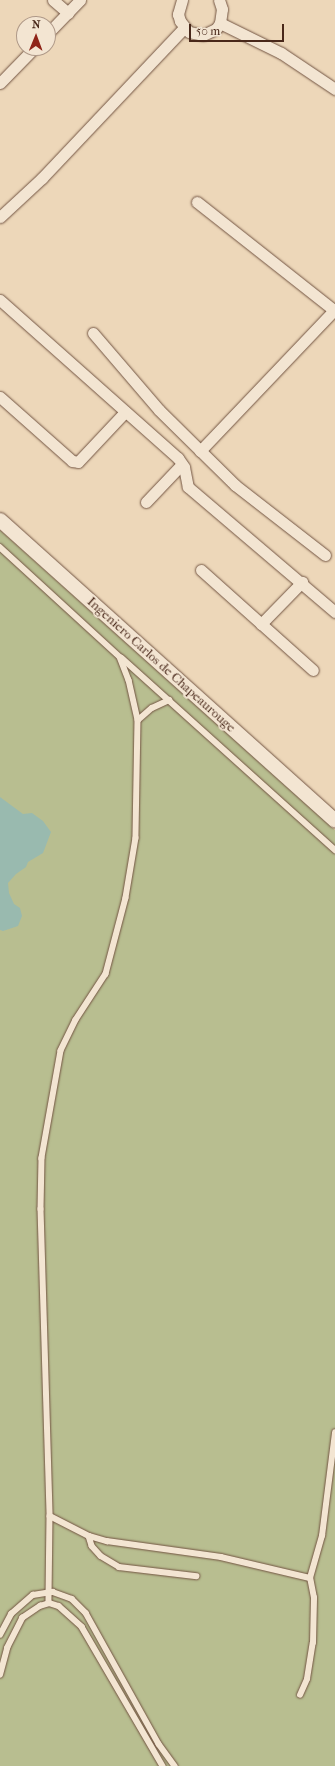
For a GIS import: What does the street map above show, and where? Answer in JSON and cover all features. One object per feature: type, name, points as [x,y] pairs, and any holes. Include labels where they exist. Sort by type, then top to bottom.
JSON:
[{"type":"street","points":[[53,0],[68,13]]},
{"type":"street","points":[[56,26],[80,0]]},
{"type":"street","points":[[182,0],[178,14],[184,28],[196,34],[203,35],[216,29],[220,23],[222,8],[218,0]]},
{"type":"street","points":[[220,23],[281,53],[335,89]]},
{"type":"street","points":[[0,217],[42,178],[184,28]]},
{"type":"street","points":[[0,83],[26,56]]},
{"type":"street","points":[[197,202],[335,310],[200,451]]},
{"type":"street","points":[[0,300],[178,458],[182,464],[188,487],[302,582],[335,612]]},
{"type":"street","points":[[93,332],[127,375],[235,485],[325,555]]},
{"type":"street","points":[[0,397],[72,461],[78,462],[125,412]]},
{"type":"street","points":[[146,502],[182,464]]},
{"type":"street","name":"Ingeniero Carlos de Chapeaurouge","points":[[0,520],[335,821]]},
{"type":"street","points":[[201,570],[313,670]]},
{"type":"street","points":[[261,624],[302,582]]},
{"type":"lane","points":[[0,547],[335,850]]},
{"type":"lane","points":[[49,1603],[50,1516],[41,1209],[42,1158],[61,1052],[76,1020],[106,974],[126,898],[136,838],[138,720],[129,680],[120,657]]},
{"type":"lane","points":[[138,720],[152,708],[169,700]]},
{"type":"lane","points":[[300,1695],[307,1679],[314,1642],[314,1598],[310,1578],[322,1536],[335,1433]]},
{"type":"lane","points":[[50,1516],[88,1536],[107,1541],[221,1557],[310,1578]]},
{"type":"lane","points":[[88,1536],[92,1546],[101,1556],[119,1567],[196,1576]]},
{"type":"lane","points":[[0,1635],[11,1614],[33,1594],[50,1592],[61,1594],[72,1599],[86,1613],[160,1744],[175,1766]]},
{"type":"lane","points":[[0,1675],[2,1658],[14,1630],[22,1618],[33,1609],[49,1603],[59,1606],[82,1627],[163,1766]]},
{"type":"green space","points":[[0,530],[335,830],[335,1766],[0,1766]]},
{"type":"water","points":[[0,797],[23,814],[32,813],[43,821],[51,832],[43,853],[28,862],[26,867],[16,874],[8,883],[9,893],[14,904],[20,908],[22,916],[18,926],[3,931],[0,930]]}]
